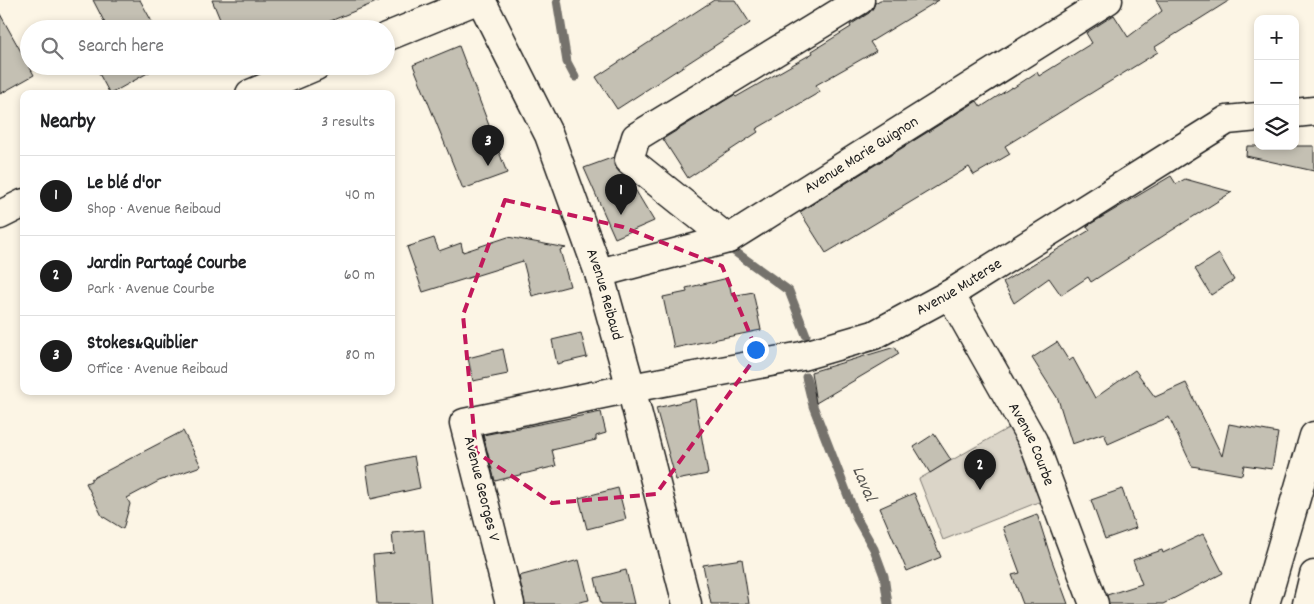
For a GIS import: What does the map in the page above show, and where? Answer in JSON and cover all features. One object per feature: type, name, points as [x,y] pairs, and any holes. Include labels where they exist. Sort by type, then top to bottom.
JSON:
[{"type":"main road","points":[[395,34],[477,0]]},
{"type":"main road","name":"Avenue Reibaud","points":[[481,0],[549,135],[600,273],[687,604]]},
{"type":"main road","points":[[728,240],[629,160],[636,137],[860,0]]},
{"type":"main road","name":"Avenue Marie Guignon","points":[[600,273],[728,240],[1108,0]]},
{"type":"main road","points":[[259,90],[295,75]]},
{"type":"main road","points":[[1299,113],[1314,111]]},
{"type":"main road","name":"Avenue Muterse","points":[[631,388],[802,356],[874,335],[950,294],[1227,120],[1254,117]]},
{"type":"main road","points":[[0,215],[20,205]]},
{"type":"main road","name":"Avenue Courbe","points":[[950,294],[1033,441],[1094,604]]},
{"type":"main road","name":"Avenue Georges V","points":[[510,604],[464,423],[631,388]]},
{"type":"main road","points":[[1265,604],[1314,436]]},
{"type":"main road","points":[[1307,604],[1314,575]]},
{"type":"highlighted area","points":[[505,200],[623,227],[722,266],[758,354],[656,494],[552,503],[476,452],[463,315]]},
{"type":"shaded area","points":[[1010,427],[1020,445],[1041,501],[943,540],[919,479]]},
{"type":"building","points":[[93,0],[140,0],[151,20],[103,20]]},
{"type":"building","points":[[212,0],[379,0],[333,20],[220,20]]},
{"type":"building","points":[[714,0],[735,0],[750,23],[617,109],[596,77]]},
{"type":"building","points":[[880,0],[939,0],[870,42],[876,51],[816,85],[820,92],[756,129],[758,132],[688,178],[663,139],[734,95],[736,97],[813,53],[812,51],[851,27],[850,25],[869,13],[875,3]]},
{"type":"building","points":[[1156,0],[1230,0],[1155,47],[1158,52],[1005,146],[1010,154],[974,175],[969,167],[826,253],[800,212],[977,101],[981,107],[1037,72],[1039,76],[1092,43],[1086,33],[1114,15],[1128,37],[1162,11]]},
{"type":"building","points":[[0,14],[20,50],[20,75],[34,75],[0,94]]},
{"type":"building","points":[[459,46],[507,173],[463,189],[413,65]]},
{"type":"building","points":[[100,75],[144,75],[117,90],[108,90]]},
{"type":"building","points":[[1247,146],[1254,146],[1254,150],[1299,150],[1299,146],[1314,146],[1314,171],[1246,156]]},
{"type":"building","points":[[614,157],[614,165],[630,181],[654,221],[615,238],[584,168]]},
{"type":"building","points":[[1171,176],[1176,184],[1185,179],[1232,192],[1091,282],[1088,277],[1061,295],[1049,278],[1014,303],[1003,282],[1090,230],[1087,226]]},
{"type":"building","points":[[508,237],[566,248],[560,250],[570,286],[532,296],[523,261],[423,292],[407,247],[434,238],[439,251],[461,243],[463,252]]},
{"type":"building","points":[[1219,254],[1234,280],[1211,295],[1195,269]]},
{"type":"building","points":[[728,278],[732,296],[753,292],[761,330],[674,348],[663,297],[687,292],[686,288]]},
{"type":"building","points":[[581,333],[587,357],[557,364],[552,340]]},
{"type":"building","points":[[1057,342],[1069,361],[1073,358],[1095,398],[1135,370],[1155,397],[1186,383],[1222,456],[1229,424],[1278,433],[1272,469],[1244,465],[1242,475],[1192,466],[1169,417],[1108,444],[1104,433],[1072,444],[1058,399],[1032,358]]},
{"type":"building","points":[[895,347],[899,354],[816,403],[811,372]]},
{"type":"building","points":[[503,349],[508,374],[473,381],[468,358]]},
{"type":"building","points":[[695,399],[708,474],[676,480],[656,408]]},
{"type":"building","points":[[601,412],[606,433],[596,436],[596,440],[552,450],[556,466],[495,481],[483,435]]},
{"type":"building","points":[[183,431],[201,466],[159,481],[127,498],[130,504],[123,529],[102,516],[86,483]]},
{"type":"building","points":[[934,434],[951,460],[930,473],[914,447]]},
{"type":"building","points":[[414,456],[420,488],[371,499],[366,466]]},
{"type":"building","points":[[618,488],[626,519],[587,529],[579,498]]},
{"type":"building","points":[[1122,489],[1136,528],[1105,539],[1091,500]]},
{"type":"building","points":[[914,493],[941,557],[907,571],[880,508]]},
{"type":"building","points":[[1037,514],[1068,604],[1023,604],[1012,575],[1020,573],[1003,527]]},
{"type":"building","points":[[424,530],[431,604],[377,604],[373,555],[394,553],[392,533]]},
{"type":"building","points":[[1203,534],[1223,573],[1163,604],[1109,604],[1107,595],[1142,584],[1133,560],[1162,550],[1163,553]]},
{"type":"building","points":[[742,559],[749,604],[711,604],[703,565]]},
{"type":"building","points":[[579,560],[589,600],[571,604],[525,604],[519,576]]},
{"type":"building","points":[[626,570],[634,604],[601,604],[595,578]]},
{"type":"waterway","name":"Laval","points":[[557,0],[567,62],[575,77]]},
{"type":"waterway","name":"Laval","points":[[734,251],[789,291],[806,335]]},
{"type":"waterway","name":"Laval","points":[[806,377],[813,406],[857,519],[874,549],[884,576],[888,604]]},
{"type":"place","name":"Stokes&Quiblier","points":[[488,166]]},
{"type":"place","name":"Le blé d'or","points":[[621,215]]},
{"type":"place","name":"Jardin Partagé Courbe","points":[[980,490]]}]
